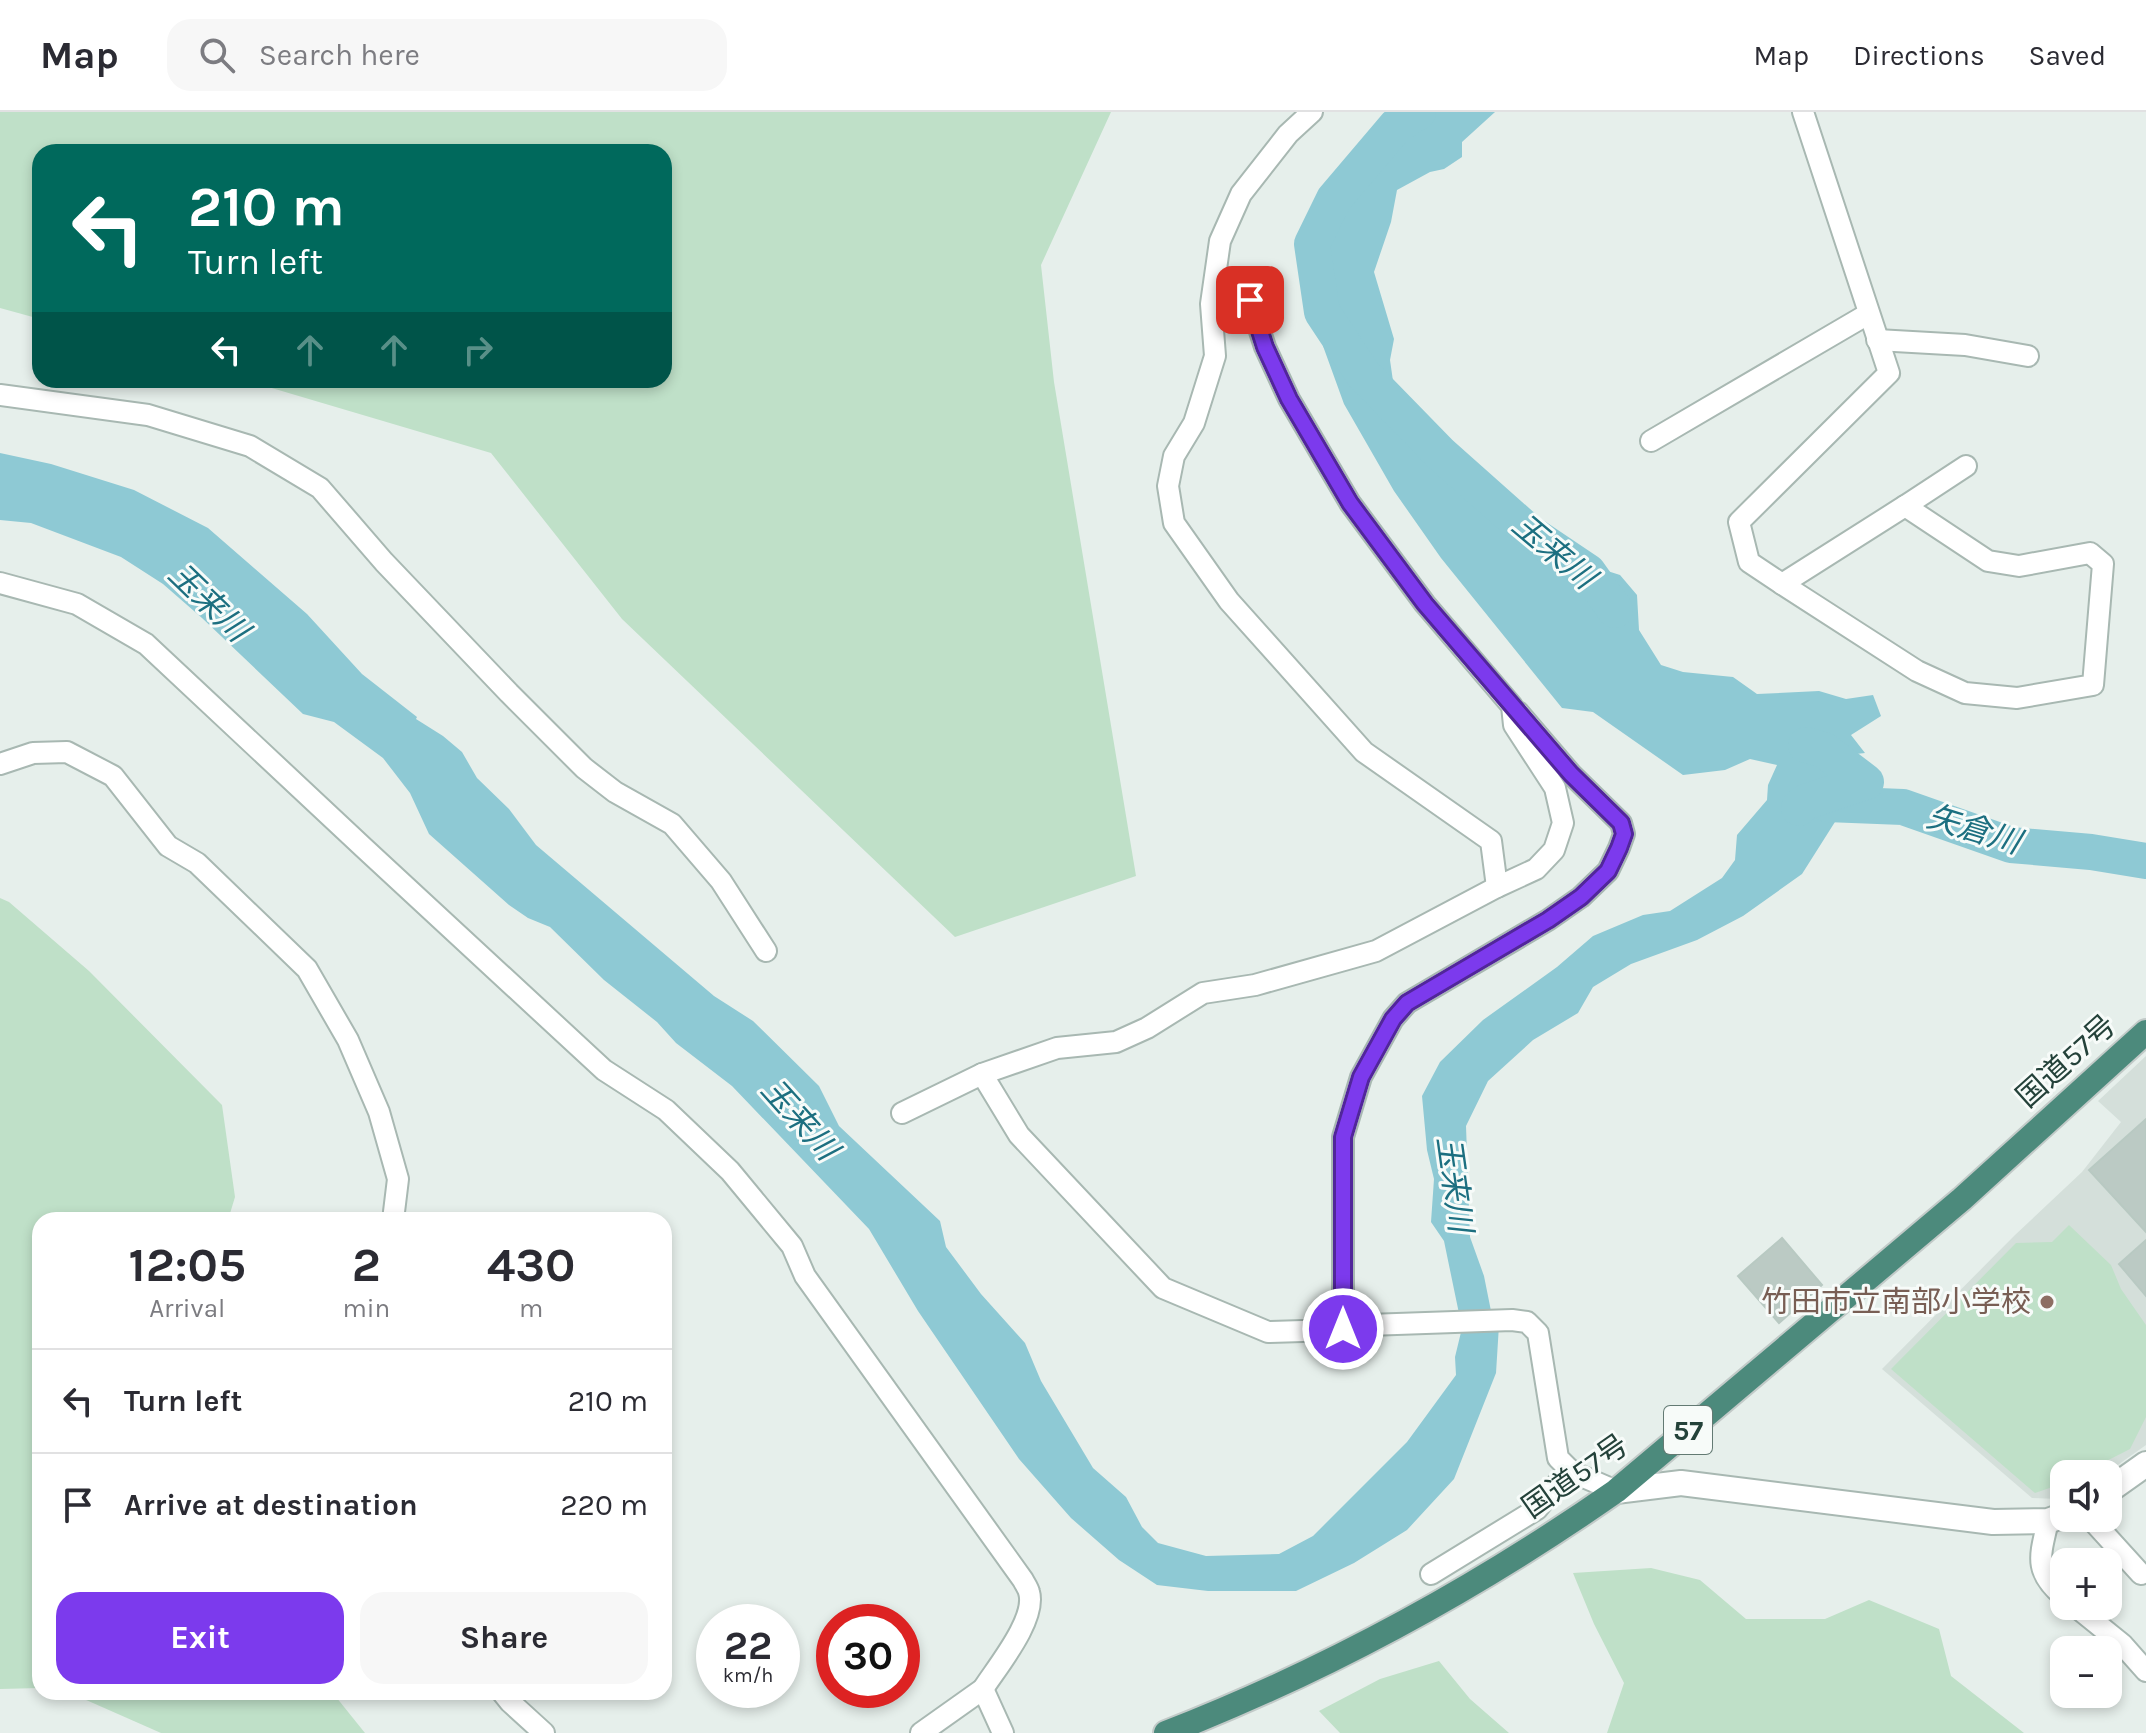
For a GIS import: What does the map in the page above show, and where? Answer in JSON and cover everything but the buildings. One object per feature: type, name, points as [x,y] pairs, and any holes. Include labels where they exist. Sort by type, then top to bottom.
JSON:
[{"type":"highway","name":"国道57号","points":[[1166,1733],[1194,1727],[1415,1616],[1571,1522],[1616,1491],[1962,1199],[2146,1032]]},
{"type":"street","points":[[1312,112],[1288,134],[1241,194],[1220,241],[1211,304],[1215,356],[1194,423],[1174,456],[1168,486],[1174,523],[1229,601],[1364,752],[1491,841],[1497,887]]},
{"type":"street","points":[[1803,112],[1889,373],[1739,522],[1749,562],[1917,671],[1965,693],[2017,698],[2093,685],[2103,564],[2090,553],[2019,566],[1988,561],[1905,506]]},
{"type":"street","points":[[1250,300],[1265,347],[1289,399],[1350,503],[1425,604],[1571,774],[1621,823],[1624,834],[1608,871],[1581,897],[1548,920],[1407,1003],[1393,1019],[1361,1077],[1343,1137],[1343,1329]]},
{"type":"street","points":[[1651,441],[1868,314]]},
{"type":"street","points":[[1877,340],[1965,345],[2028,356]]},
{"type":"street","points":[[0,395],[148,415],[250,446],[320,488],[384,562],[584,768],[615,792],[672,824],[721,881],[766,951]]},
{"type":"street","points":[[1782,584],[1966,466]]},
{"type":"street","points":[[0,583],[77,604],[146,644],[604,1070],[666,1110],[730,1171],[792,1246],[805,1276],[1030,1593],[1030,1608],[1021,1630],[983,1689],[921,1733]]},
{"type":"street","points":[[902,1113],[982,1074],[1057,1048],[1116,1042],[1147,1028],[1203,993],[1255,985],[1376,951],[1536,869],[1554,850],[1563,823],[1555,788],[1514,725],[1512,706]]},
{"type":"street","points":[[0,764],[33,753],[67,752],[113,776],[168,846],[197,863],[307,969],[348,1040],[379,1112],[398,1179],[394,1212]]},
{"type":"street","points":[[982,1074],[1019,1135],[1163,1288],[1268,1332],[1368,1325],[1527,1322],[1538,1333],[1558,1458],[1569,1469],[1616,1491],[1681,1483],[1993,1522],[2050,1518]]},
{"type":"street","points":[[2122,1481],[2146,1464]]},
{"type":"street","points":[[1431,1574],[1537,1509],[1569,1469]]},
{"type":"street","points":[[2050,1532],[2039,1558],[2050,1586]]},
{"type":"street","points":[[2103,1532],[2141,1574]]},
{"type":"street","points":[[2092,1620],[2122,1644],[2146,1671]]},
{"type":"street","points":[[983,1689],[1003,1733]]},
{"type":"street","points":[[508,1700],[544,1733]]},
{"type":"shaded area","name":"竹田市立南部小学校","points":[[2146,1056],[2146,1445],[2122,1462],[2050,1460],[2050,1499],[2032,1498],[1882,1369],[2082,1172],[2121,1122],[2098,1101]]},
{"type":"green space","points":[[0,112],[1111,112],[1041,265],[1054,382],[1136,876],[955,937],[622,619],[491,453],[272,388],[672,388],[672,144],[32,144],[32,317],[0,308]]},
{"type":"green space","points":[[0,898],[9,902],[89,971],[222,1105],[235,1197],[230,1212],[32,1212],[32,1688],[0,1689]]},
{"type":"green space","name":"竹田市立南部小学校","points":[[2069,1225],[2111,1265],[2121,1289],[2146,1325],[2146,1417],[2130,1449],[2108,1460],[2050,1460],[2050,1488],[2035,1493],[1891,1369],[2016,1243],[2052,1242]]},
{"type":"green space","points":[[1651,1568],[1700,1580],[1746,1619],[1825,1619],[1869,1600],[1939,1629],[1951,1676],[2024,1733],[1607,1733],[1624,1683],[1594,1624],[1573,1573]]},
{"type":"green space","points":[[1439,1661],[1470,1699],[1509,1733],[1340,1733],[1319,1711],[1380,1679]]},
{"type":"green space","points":[[86,1700],[338,1700],[365,1733],[161,1733]]},
{"type":"water","points":[[1429,112],[1495,112],[1462,142],[1462,157],[1444,169],[1430,172],[1397,190],[1391,222],[1374,272],[1394,339],[1390,360],[1394,388],[1411,429],[1429,457],[1462,462],[1492,488],[1518,532],[1554,551],[1574,582],[1595,567],[1620,575],[1637,595],[1639,630],[1661,665],[1683,672],[1733,677],[1757,694],[1819,691],[1846,699],[1873,695],[1881,716],[1851,735],[1865,753],[1847,755],[1840,814],[1802,874],[1743,916],[1697,940],[1631,964],[1593,987],[1578,1013],[1533,1040],[1488,1081],[1466,1126],[1470,1237],[1484,1276],[1491,1311],[1499,1325],[1496,1373],[1454,1479],[1407,1530],[1354,1563],[1296,1591],[1208,1591],[1157,1585],[1119,1560],[1071,1518],[1019,1459],[918,1311],[869,1229],[732,1086],[676,1043],[657,1022],[604,980],[550,927],[528,918],[509,905],[429,834],[410,793],[383,758],[334,722],[303,714],[163,584],[121,557],[31,523],[0,520],[0,453],[51,464],[134,490],[208,528],[307,614],[362,674],[462,752],[477,778],[509,809],[536,845],[714,996],[753,1021],[819,1086],[839,1126],[940,1221],[946,1247],[981,1294],[1025,1343],[1041,1381],[1093,1468],[1126,1497],[1142,1527],[1158,1543],[1206,1556],[1279,1554],[1313,1536],[1407,1442],[1456,1375],[1455,1357],[1462,1328],[1444,1241],[1431,1222],[1434,1179],[1427,1150],[1422,1096],[1440,1062],[1483,1020],[1557,967],[1593,936],[1643,915],[1670,911],[1722,878],[1735,860],[1737,835],[1767,800],[1768,785],[1777,765],[1750,759],[1725,770],[1683,775],[1593,712],[1562,708],[1441,558],[1394,491],[1344,404],[1323,346],[1325,304],[1333,291],[1328,250],[1337,204],[1357,195],[1380,150],[1420,126]]},
{"type":"waterway","name":"玉来川","points":[[1418,112],[1396,126],[1334,199],[1312,244],[1322,312],[1363,374],[1441,454],[1530,533],[1588,572],[1615,610]]},
{"type":"waterway","name":"玉来川","points":[[1799,808],[1803,803],[1866,782],[1824,750],[1806,745]]},
{"type":"waterway","name":"矢倉川","points":[[1827,804],[1903,807],[2011,845],[2091,852],[2146,861]]},
{"type":"place","name":"竹田市立南部小学校","points":[[2047,1302]]},
{"type":"route","points":[[1250,300],[1265,347],[1289,399],[1350,503],[1425,604],[1571,774],[1621,823],[1624,834],[1608,871],[1581,897],[1548,920],[1407,1003],[1393,1019],[1361,1077],[1343,1137],[1343,1329]]}]
